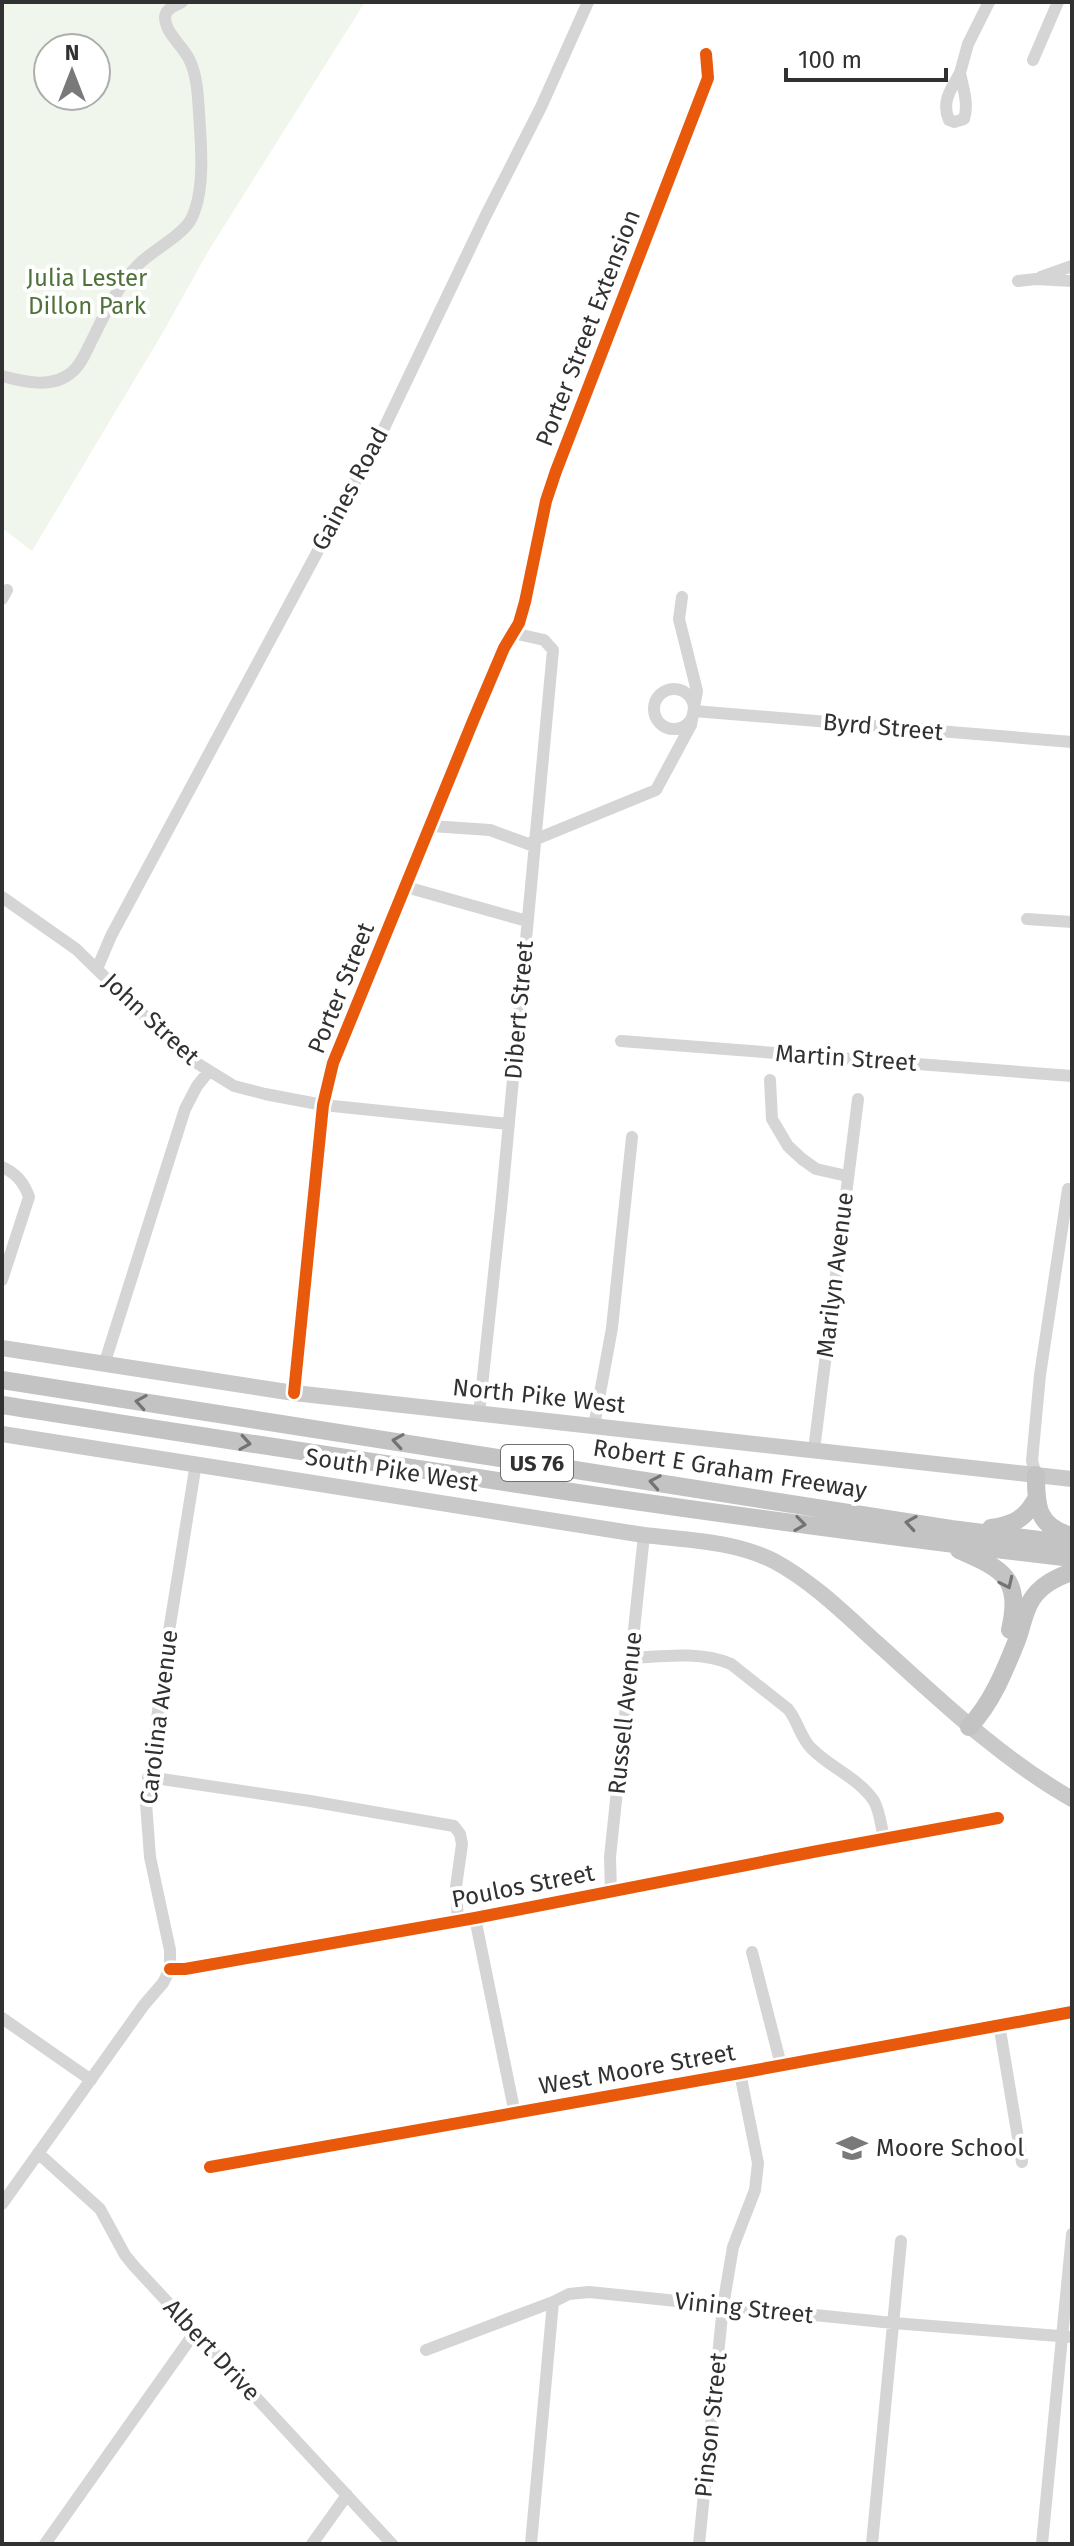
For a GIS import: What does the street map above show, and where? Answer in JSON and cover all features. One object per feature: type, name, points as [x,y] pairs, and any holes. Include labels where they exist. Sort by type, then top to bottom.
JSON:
[{"type":"highway","name":"Robert E Graham Freeway","points":[[2,1380],[1072,1558]]},
{"type":"highway","name":"Robert E Graham Freeway","points":[[2,1405],[529,1486],[947,1536],[1072,1544]]},
{"type":"highway","points":[[1036,1475],[1036,1499],[1044,1521],[1072,1536]]},
{"type":"highway","points":[[947,1536],[1009,1526],[1024,1516],[1036,1499]]},
{"type":"highway","points":[[947,1536],[1005,1574],[1015,1602],[1000,1676]]},
{"type":"highway","points":[[969,1727],[986,1707],[1032,1599],[1050,1582],[1072,1572]]},
{"type":"main road","name":"North Pike West","points":[[2,1348],[294,1393],[1072,1479]]},
{"type":"main road","name":"South Pike West","points":[[2,1434],[644,1535],[730,1545],[772,1560],[808,1582],[969,1727],[1050,1787],[1072,1799]]},
{"type":"street","points":[[2,376],[41,383],[59,380],[73,372],[112,301],[139,264],[189,223],[198,199],[200,176],[198,97],[190,60],[172,35],[165,14],[182,2]]},
{"type":"street","name":"Gaines Road","points":[[97,969],[111,936],[385,426],[541,107],[588,2]]},
{"type":"street","points":[[960,73],[968,44],[989,2]]},
{"type":"street","points":[[1033,60],[1058,2]]},
{"type":"street","name":"Porter Street Extension","points":[[516,628],[551,486],[708,78],[706,54]]},
{"type":"street","points":[[1036,279],[1072,266]]},
{"type":"street","points":[[1018,281],[1072,281]]},
{"type":"street","points":[[431,826],[490,830],[534,843],[656,790],[691,725],[697,691],[679,619],[682,597]]},
{"type":"street","name":"Porter Street","points":[[294,1393],[323,1105],[333,1063],[473,721],[516,628]]},
{"type":"street","name":"Dibert Street","points":[[479,1414],[553,650],[544,640],[516,628]]},
{"type":"street","name":"Byrd Street","points":[[694,711],[1072,742]]},
{"type":"street","points":[[406,887],[527,921]]},
{"type":"street","name":"John Street","points":[[2,897],[63,938],[187,1057],[234,1086],[323,1105],[508,1124]]},
{"type":"street","points":[[1027,919],[1072,922]]},
{"type":"street","name":"Martin Street","points":[[621,1041],[1072,1076]]},
{"type":"street","points":[[104,1365],[185,1109],[209,1071]]},
{"type":"street","points":[[770,1080],[772,1119],[788,1146],[816,1169],[847,1176]]},
{"type":"street","name":"Marilyn Avenue","points":[[814,1450],[858,1099]]},
{"type":"street","points":[[594,1426],[612,1328],[632,1137]]},
{"type":"street","points":[[2,1167],[21,1180],[29,1197],[2,1280]]},
{"type":"street","points":[[1036,1475],[1032,1461],[1040,1375],[1068,1189]]},
{"type":"street","name":"Carolina Avenue","points":[[170,1969],[170,1950],[146,1826],[148,1777],[196,1463]]},
{"type":"street","name":"Russell Avenue","points":[[611,1892],[610,1857],[644,1535]]},
{"type":"street","points":[[632,1658],[703,1657],[731,1664],[788,1709],[810,1748],[865,1791],[878,1812],[884,1838]]},
{"type":"street","points":[[148,1777],[454,1826],[462,1844],[456,1887],[458,1921]]},
{"type":"street","name":"Poulos Street","points":[[170,1969],[185,1969],[475,1918],[998,1818]]},
{"type":"street","points":[[475,1918],[515,2114]]},
{"type":"street","points":[[752,1952],[781,2065]]},
{"type":"street","points":[[2,2204],[144,2005],[163,1983],[170,1969]]},
{"type":"street","name":"West Moore Street","points":[[210,2167],[1072,2012]]},
{"type":"street","points":[[2,2018],[91,2080]]},
{"type":"street","points":[[999,2024],[1022,2162]]},
{"type":"street","name":"Pinson Street","points":[[699,2544],[723,2306],[733,2247],[758,2177],[740,2073]]},
{"type":"street","name":"Albert Drive","points":[[38,2153],[100,2209],[125,2255],[392,2544]]},
{"type":"street","points":[[1042,2544],[1068,2336],[1072,2234]]},
{"type":"street","points":[[872,2544],[901,2241]]},
{"type":"street","name":"Vining Street","points":[[426,2350],[569,2294],[589,2292],[893,2323],[1068,2336]]},
{"type":"street","points":[[531,2544],[553,2302]]},
{"type":"street","points":[[45,2544],[195,2332]]},
{"type":"street","points":[[312,2544],[347,2495]]},
{"type":"green space","name":"Julia Lester Dillon Park","points":[[2,2],[365,2],[209,250],[32,551],[2,528]]},
{"type":"cycle path","points":[[294,1393],[323,1105],[333,1063],[473,721],[504,648],[519,623],[546,501],[708,78],[706,54]]},
{"type":"cycle path","points":[[170,1969],[185,1969],[475,1918],[998,1818]]},
{"type":"cycle path","points":[[210,2167],[1072,2012]]},
{"type":"place","name":"Moore School","points":[[852,2148]]}]
